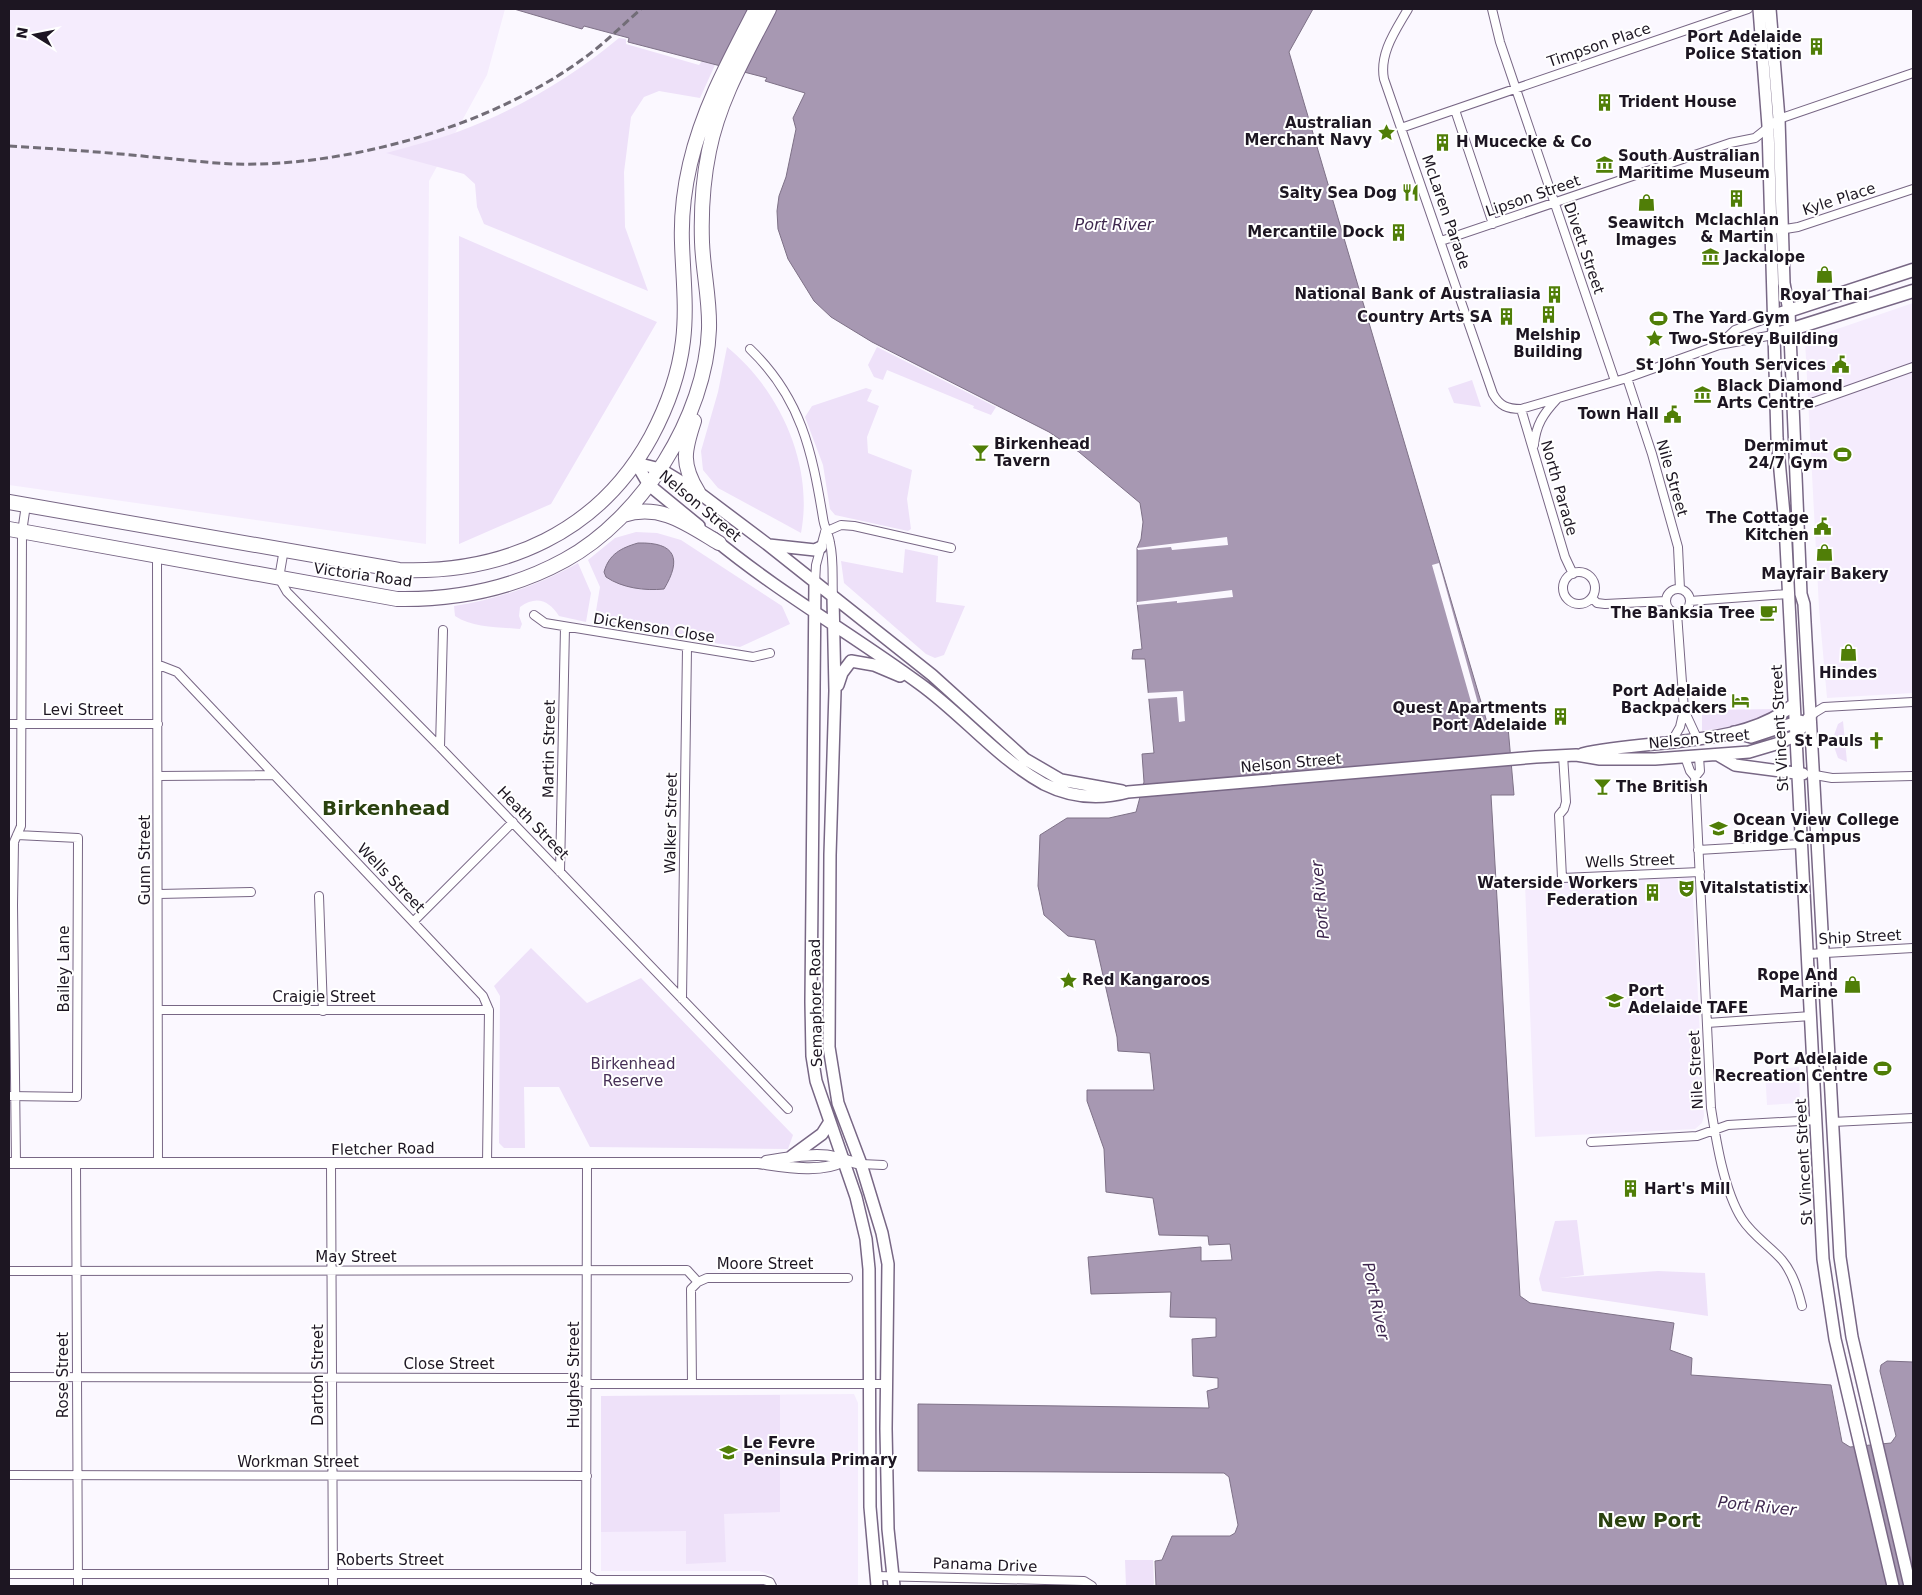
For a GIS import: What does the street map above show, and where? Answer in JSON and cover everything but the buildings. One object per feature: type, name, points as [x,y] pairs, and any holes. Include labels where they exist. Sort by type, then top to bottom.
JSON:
[{"type":"highway","name":"Victoria Road","points":[[9,502],[399,570],[443,571],[502,559],[556,535],[583,518],[614,488],[636,462],[661,418],[678,366],[685,310],[682,214],[690,164],[699,132],[716,87],[756,9]]},
{"type":"highway","points":[[698,492],[686,469],[686,449],[712,359],[702,242],[702,209],[706,163],[728,91],[769,9]]},
{"type":"highway","name":"Victoria Road","points":[[16,531],[397,599],[422,599],[475,592],[508,584],[565,560],[586,547],[622,515],[649,485],[685,426],[697,394],[706,358],[709,328]]},
{"type":"highway","points":[[622,515],[642,510],[666,514],[719,543]]},
{"type":"main road","name":"St Vincent Street","points":[[1759,9],[1777,230],[1789,311],[1801,594],[1804,604],[1815,775],[1840,1257],[1847,1314],[1910,1586]]},
{"type":"main road","name":"St Vincent Street","points":[[1770,9],[1779,118],[1773,335],[1817,1120],[1823,1259],[1827,1294],[1858,1442],[1894,1586]]},
{"type":"main road","points":[[1773,316],[1806,307],[1913,270]]},
{"type":"main road","points":[[1773,335],[1913,291]]},
{"type":"main road","name":"Nelson Street","points":[[636,462],[663,463],[932,675],[1025,759],[1062,780],[1128,792]]},
{"type":"main road","name":"Nelson Street","points":[[636,462],[649,485],[719,543],[922,685],[992,747],[1044,783],[1087,798],[1109,798],[1128,792],[1563,755],[1600,759],[1685,758],[1765,748],[1796,736]]},
{"type":"main road","points":[[767,544],[815,550],[821,547]]},
{"type":"main road","name":"Semaphore Road","points":[[815,583],[812,1056],[816,1081],[829,1124],[856,1197],[866,1239],[869,1270],[870,1507],[876,1581]]},
{"type":"main road","name":"Semaphore Road","points":[[833,597],[836,690],[830,855],[829,1047],[838,1103],[861,1164],[882,1233],[888,1264],[888,1529],[893,1581]]},
{"type":"main road","points":[[836,690],[842,673],[852,661],[874,665],[922,685]]},
{"type":"main road","points":[[1734,732],[1779,716],[1794,704]]},
{"type":"main road","name":"Nelson Street","points":[[1576,755],[1734,732],[1751,737],[1795,723],[1811,715]]},
{"type":"main road","points":[[1796,736],[1811,715]]},
{"type":"main road","points":[[1718,755],[1735,765],[1815,775]]},
{"type":"main road","points":[[1817,1120],[1833,1122]]},
{"type":"main road","points":[[792,1156],[822,1134],[829,1124]]},
{"type":"street","name":"McLaren Parade","points":[[1408,9],[1389,44],[1382,70],[1493,394],[1499,404],[1521,409]]},
{"type":"street","name":"Divett Street","points":[[1492,9],[1500,42],[1615,381]]},
{"type":"street","name":"Timpson Place","points":[[1402,128],[1748,9]]},
{"type":"street","name":"Lipson Street","points":[[1442,241],[1730,143],[1755,138],[1779,118],[1913,73]]},
{"type":"street","points":[[1455,110],[1493,224]]},
{"type":"street","name":"Kyle Place","points":[[1777,230],[1798,227],[1913,189]]},
{"type":"street","points":[[1719,345],[1735,330],[1773,316]]},
{"type":"street","points":[[1521,409],[1627,378],[1719,345],[1773,335]]},
{"type":"street","name":"Semaphore Road","points":[[750,349],[776,378],[797,412],[814,463],[825,532],[830,542],[833,597]]},
{"type":"street","points":[[1794,406],[1814,402],[1913,368]]},
{"type":"street","name":"Nile Street","points":[[1627,378],[1652,454],[1678,547],[1680,589]]},
{"type":"street","points":[[1534,452],[1535,432],[1542,415],[1558,398]]},
{"type":"street","name":"North Parade","points":[[1521,409],[1565,557],[1573,574]]},
{"type":"street","points":[[12,1163],[11,905],[14,842],[21,826],[23,724],[16,531],[26,505]]},
{"type":"street","points":[[825,532],[841,525],[854,526],[951,548]]},
{"type":"street","name":"Semaphore Road","points":[[815,583],[816,565],[825,532]]},
{"type":"street","points":[[279,578],[284,549]]},
{"type":"street","name":"Gunn Street","points":[[158,556],[158,1164]]},
{"type":"street","points":[[1583,573],[1592,578],[1595,588],[1592,598],[1579,604],[1570,601],[1566,597],[1563,587],[1565,581],[1573,574],[1583,573]]},
{"type":"street","name":"Heath Street","points":[[279,578],[289,594],[440,747],[788,1109]]},
{"type":"street","points":[[1680,589],[1687,593],[1690,601],[1686,610],[1678,613],[1670,610],[1666,601],[1670,592],[1680,589]]},
{"type":"street","points":[[1690,601],[1788,594]]},
{"type":"street","points":[[1592,598],[1597,603],[1604,604],[1666,601]]},
{"type":"street","points":[[1672,741],[1680,727],[1684,710],[1678,613]]},
{"type":"street","name":"Dickenson Close","points":[[534,615],[545,623],[687,648],[753,658],[770,653]]},
{"type":"street","name":"Martin Street","points":[[560,872],[565,627]]},
{"type":"street","points":[[440,747],[443,630]]},
{"type":"street","name":"Walker Street","points":[[682,999],[687,648]]},
{"type":"street","name":"Wells Street","points":[[159,665],[177,672],[484,996],[489,1010],[487,1163]]},
{"type":"street","points":[[1811,715],[1824,707],[1913,702]]},
{"type":"street","points":[[1684,710],[1697,738]]},
{"type":"street","name":"Levi Street","points":[[9,724],[158,724]]},
{"type":"street","name":"Wells Street","points":[[1563,755],[1566,802],[1564,809],[1559,815],[1562,878],[1700,872]]},
{"type":"street","name":"Nile Street","points":[[1695,777],[1700,771],[1700,756]]},
{"type":"street","name":"Nile Street","points":[[1685,758],[1695,777],[1707,1023],[1716,1146],[1742,1219],[1764,1244],[1782,1260],[1797,1286],[1802,1306]]},
{"type":"street","points":[[158,776],[273,775]]},
{"type":"street","points":[[1815,775],[1832,778],[1913,776]]},
{"type":"street","points":[[414,921],[512,822]]},
{"type":"street","name":"Bailey Lane","points":[[12,1097],[77,1097],[78,838],[17,835]]},
{"type":"street","points":[[1698,850],[1801,844]]},
{"type":"street","points":[[159,894],[251,892]]},
{"type":"street","points":[[319,896],[323,1011]]},
{"type":"street","name":"Ship Street","points":[[1808,954],[1913,948]]},
{"type":"street","name":"Craigie Street","points":[[159,1010],[489,1010]]},
{"type":"street","points":[[1707,1023],[1811,1016]]},
{"type":"street","points":[[1833,1122],[1913,1118]]},
{"type":"street","points":[[1591,1142],[1697,1136],[1728,1125],[1817,1120]]},
{"type":"street","name":"Fletcher Road","points":[[758,1163],[792,1156],[834,1156],[842,1161],[861,1164]]},
{"type":"street","name":"Fletcher Road","points":[[12,1163],[758,1163],[834,1167],[842,1161]]},
{"type":"street","name":"Hughes Street","points":[[586,1586],[588,1384],[587,1163]]},
{"type":"street","name":"Rose Street","points":[[76,1164],[78,1586]]},
{"type":"street","name":"Darton Street","points":[[331,1164],[332,1586]]},
{"type":"street","points":[[861,1164],[883,1165]]},
{"type":"street","name":"May Street","points":[[9,1271],[687,1270],[698,1282]]},
{"type":"street","name":"Moore Street","points":[[692,1384],[691,1288],[698,1282],[706,1278],[848,1278]]},
{"type":"street","name":"Close Street","points":[[9,1377],[576,1378],[588,1384],[888,1384]]},
{"type":"street","name":"Workman Street","points":[[9,1475],[587,1476]]},
{"type":"street","name":"Roberts Street","points":[[9,1574],[586,1574],[595,1580],[759,1580],[771,1584]]},
{"type":"street","name":"Panama Drive","points":[[876,1581],[1001,1583],[1084,1581],[1092,1586]]},
{"type":"shaded area","points":[[9,9],[505,9],[487,75],[429,181],[426,544],[9,485]]},
{"type":"shaded area","points":[[1913,303],[1913,693],[1827,698],[1819,608],[1805,340]]},
{"type":"shaded area","name":"Port Adelaide TAFE","points":[[1692,877],[1704,1116],[1702,1123],[1695,1129],[1535,1137],[1525,884]]},
{"type":"shaded area","points":[[1799,1067],[1800,1103],[1767,1105],[1765,1070]]},
{"type":"shaded area","name":"Le Fevre Peninsula Primary","points":[[854,1394],[858,1403],[858,1586],[779,1586],[772,1575],[759,1571],[601,1571],[601,1396]]},
{"type":"green space","points":[[619,38],[626,39],[626,44],[699,65],[702,61],[715,65],[700,98],[659,91],[644,97],[631,117],[624,172],[625,227],[648,291],[484,224],[477,207],[475,184],[464,174],[386,153],[451,134],[503,113],[563,79]]},
{"type":"green space","points":[[459,236],[657,322],[551,504],[459,544]]},
{"type":"green space","points":[[727,347],[763,385],[789,431],[802,481],[804,507],[801,533],[718,488],[703,470],[701,451],[718,392]]},
{"type":"green space","points":[[877,347],[996,407],[991,415],[973,408],[974,406],[887,370],[883,380],[874,377],[868,365]]},
{"type":"green space","points":[[1472,380],[1481,407],[1454,403],[1448,388]]},
{"type":"green space","points":[[866,388],[872,390],[867,401],[879,406],[867,437],[868,453],[912,470],[907,499],[911,529],[908,531],[835,515],[830,509],[823,465],[805,417],[812,406]]},
{"type":"green space","points":[[636,532],[657,533],[681,540],[782,606],[790,624],[740,647],[599,625],[595,617],[600,587],[588,560],[615,538]]},
{"type":"green space","points":[[905,549],[938,556],[936,602],[965,606],[944,655],[935,658],[926,654],[844,583],[841,561],[903,573]]},
{"type":"green space","points":[[578,563],[591,593],[586,622],[559,616],[547,603],[542,601],[532,601],[520,607],[519,616],[522,624],[520,629],[478,625],[455,616],[454,606],[518,590]]},
{"type":"green space","points":[[1781,709],[1752,723],[1702,731],[1702,710]]},
{"type":"green space","points":[[1843,721],[1847,762],[1838,758],[1832,741],[1838,724]]},
{"type":"green space","name":"Birkenhead Reserve","points":[[531,948],[587,1003],[641,978],[793,1135],[788,1149],[590,1147],[559,1087],[524,1087],[525,1148],[504,1148],[499,1143],[500,996],[494,986]]},
{"type":"green space","points":[[1577,1220],[1584,1275],[1559,1278],[1658,1271],[1705,1273],[1708,1316],[1542,1291],[1539,1279],[1555,1221]]},
{"type":"green space","points":[[780,1395],[780,1512],[724,1514],[726,1562],[686,1564],[686,1531],[601,1532],[601,1396]]},
{"type":"green space","points":[[1125,1560],[1153,1560],[1154,1584],[1152,1586],[1126,1586]]},
{"type":"water","name":"Port River","points":[[514,9],[1313,9],[1289,52],[1489,729],[1508,727],[1514,795],[1491,795],[1520,1296],[1530,1303],[1674,1323],[1670,1350],[1692,1358],[1691,1375],[1831,1385],[1842,1442],[1850,1447],[1891,1443],[1896,1436],[1880,1371],[1881,1365],[1887,1361],[1913,1362],[1913,1586],[1156,1586],[1155,1561],[1162,1560],[1172,1536],[1230,1536],[1235,1533],[1238,1525],[1229,1477],[1224,1473],[918,1471],[918,1404],[1209,1408],[1207,1391],[1218,1388],[1218,1378],[1193,1376],[1192,1339],[1216,1337],[1216,1318],[1170,1317],[1171,1292],[1091,1294],[1088,1257],[1201,1247],[1201,1261],[1232,1260],[1230,1244],[1209,1245],[1208,1236],[1159,1235],[1153,1198],[1106,1192],[1104,1149],[1087,1101],[1087,1090],[1154,1090],[1150,1053],[1118,1051],[1117,1037],[1095,940],[1068,936],[1044,915],[1038,886],[1040,835],[1067,818],[1109,818],[1136,812],[1144,782],[1142,754],[1154,753],[1145,659],[1132,659],[1133,650],[1142,649],[1137,602],[1137,548],[1141,539],[1143,522],[1140,503],[1079,452],[1049,432],[872,342],[831,317],[814,301],[788,259],[778,229],[777,211],[796,129],[793,118],[805,93],[765,81],[767,78],[628,42],[629,38],[584,26],[582,29]]},
{"type":"water","points":[[638,543],[651,543],[661,546],[668,549],[672,554],[674,561],[673,569],[664,589],[634,588],[619,584],[606,577],[604,572],[612,556],[626,547]]},
{"type":"pier","points":[[1227,537],[1228,545],[1172,550],[1171,547],[1138,550],[1137,548]]},
{"type":"pier","points":[[1439,563],[1479,707],[1473,709],[1432,565]]},
{"type":"pier","points":[[1232,590],[1233,597],[1137,605],[1137,602]]},
{"type":"pier","points":[[1183,691],[1185,721],[1179,722],[1177,697],[1146,699],[1146,693]]},
{"type":"railway","points":[[9,146],[235,164],[281,163],[328,158],[377,148],[425,135],[472,119],[517,99],[559,75],[596,49],[641,9]]},
{"type":"place","name":"Port Adelaide Police Station","points":[[1816,46]]},
{"type":"place","name":"Trident House","points":[[1605,102]]},
{"type":"place","name":"Australian Merchant Navy","points":[[1386,132]]},
{"type":"place","name":"H Mucecke & Co","points":[[1442,142]]},
{"type":"place","name":"South Australian Maritime Museum","points":[[1604,165]]},
{"type":"place","name":"Salty Sea Dog","points":[[1411,193]]},
{"type":"place","name":"Mclachlan & Martin","points":[[1737,199]]},
{"type":"place","name":"Seawitch Images","points":[[1646,202]]},
{"type":"place","name":"Mercantile Dock","points":[[1398,232]]},
{"type":"place","name":"Jackalope","points":[[1710,257]]},
{"type":"place","name":"Royal Thai","points":[[1824,274]]},
{"type":"place","name":"National Bank of Australiasia","points":[[1555,294]]},
{"type":"place","name":"Melship Building","points":[[1548,314]]},
{"type":"place","name":"Country Arts SA","points":[[1506,317]]},
{"type":"place","name":"The Yard Gym","points":[[1659,318]]},
{"type":"place","name":"Two-Storey Building","points":[[1655,339]]},
{"type":"place","name":"St John Youth Services","points":[[1840,365]]},
{"type":"place","name":"Black Diamond Arts Centre","points":[[1703,395]]},
{"type":"place","name":"Town Hall","points":[[1673,414]]},
{"type":"place","name":"Birkenhead Tavern","points":[[980,453]]},
{"type":"place","name":"Dermimut 24/7 Gym","points":[[1842,455]]},
{"type":"place","name":"The Cottage Kitchen","points":[[1823,527]]},
{"type":"place","name":"Mayfair Bakery","points":[[1825,553]]},
{"type":"place","name":"The Banksia Tree","points":[[1769,613]]},
{"type":"place","name":"Hindes","points":[[1848,652]]},
{"type":"place","name":"Port Adelaide Backpackers","points":[[1741,700]]},
{"type":"place","name":"Quest Apartments Port Adelaide","points":[[1561,717]]},
{"type":"place","name":"St Pauls","points":[[1877,741]]},
{"type":"place","name":"The British","points":[[1602,787]]},
{"type":"place","name":"Ocean View College Bridge Campus","points":[[1719,829]]},
{"type":"place","name":"Vitalstatistix","points":[[1686,888]]},
{"type":"place","name":"Waterside Workers Federation","points":[[1652,892]]},
{"type":"place","name":"Red Kangaroos","points":[[1068,980]]},
{"type":"place","name":"Rope And Marine","points":[[1852,984]]},
{"type":"place","name":"Port Adelaide TAFE","points":[[1614,1000]]},
{"type":"place","name":"Port Adelaide Recreation Centre","points":[[1882,1068]]},
{"type":"place","name":"Hart's Mill","points":[[1630,1189]]},
{"type":"place","name":"Le Fevre Peninsula Primary","points":[[729,1452]]},
{"type":"district","name":"Birkenhead","points":[[386,808]]},
{"type":"district","name":"New Port","points":[[1649,1520]]}]
